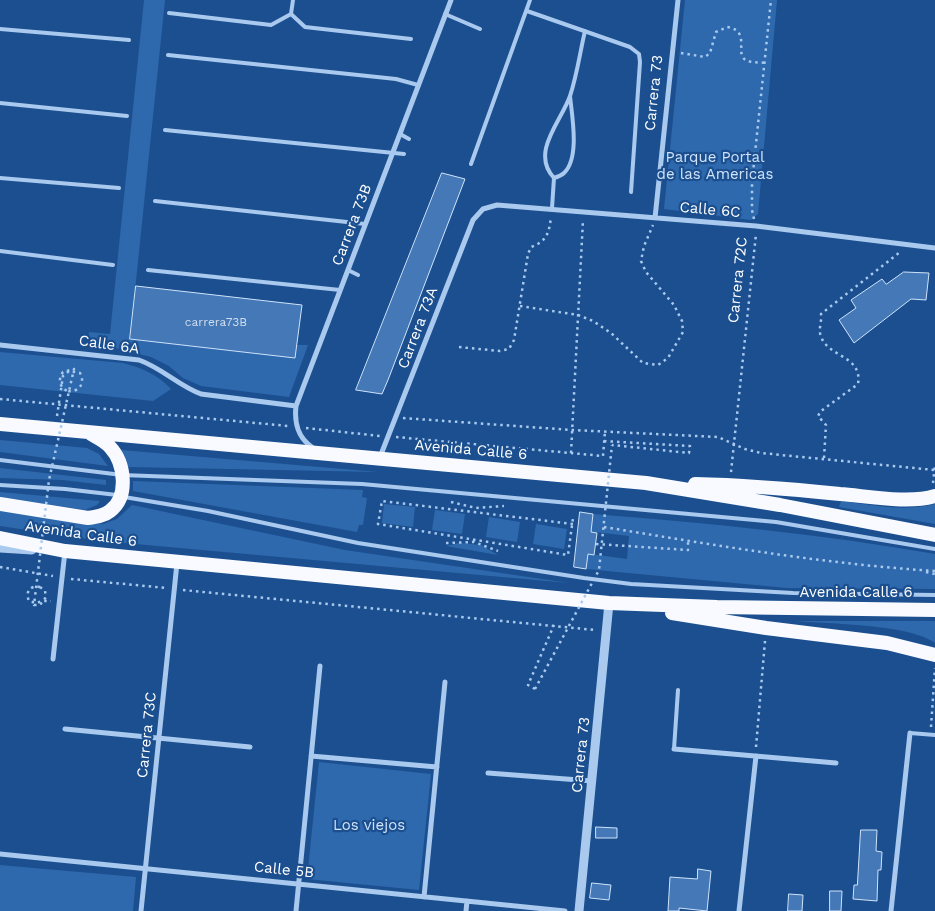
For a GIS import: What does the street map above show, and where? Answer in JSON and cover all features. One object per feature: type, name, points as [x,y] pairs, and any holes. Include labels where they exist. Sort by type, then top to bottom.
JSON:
[{"type":"highway","name":"Avenida Calle 6","points":[[0,424],[646,483],[780,505],[935,535]]},
{"type":"highway","points":[[0,504],[88,518],[100,516],[110,511],[120,496],[122,475],[120,464],[110,447],[88,432]]},
{"type":"highway","points":[[646,483],[729,484],[876,497],[933,497]]},
{"type":"highway","name":"Avenida Calle 6","points":[[0,538],[65,551],[610,602],[717,607],[935,610]]},
{"type":"highway","points":[[610,602],[766,628],[887,643],[935,655]]},
{"type":"street","name":"Carrera 73B","points":[[296,427],[296,406],[450,0]]},
{"type":"street","name":"Carrera 73","points":[[655,218],[678,0]]},
{"type":"street","name":"Calle 6C","points":[[483,209],[497,205],[583,210],[756,226],[935,248]]},
{"type":"street","name":"Carrera 73A","points":[[380,458],[473,220],[483,209]]},
{"type":"street","name":"Calle 6A","points":[[0,345],[139,360],[155,366],[187,389],[201,394],[296,406]]},
{"type":"street","points":[[296,427],[306,444],[320,453]]},
{"type":"street","points":[[0,548],[65,551],[53,659]]},
{"type":"street","name":"Carrera 73C","points":[[141,911],[177,562]]},
{"type":"street","name":"Carrera 73","points":[[579,911],[610,602]]},
{"type":"street","points":[[296,911],[320,666]]},
{"type":"street","points":[[424,897],[445,682]]},
{"type":"street","points":[[65,729],[250,747]]},
{"type":"street","points":[[892,911],[910,733]]},
{"type":"street","points":[[674,748],[836,764]]},
{"type":"street","points":[[311,756],[437,767]]},
{"type":"street","points":[[739,911],[756,756]]},
{"type":"street","points":[[488,773],[592,781]]},
{"type":"street","name":"Calle 5B","points":[[0,854],[565,911]]},
{"type":"street","points":[[466,911],[467,901]]},
{"type":"lane","points":[[293,0],[292,14],[301,26],[411,39]]},
{"type":"lane","points":[[471,164],[530,0]]},
{"type":"lane","points":[[527,11],[630,47],[639,54],[631,192]]},
{"type":"lane","points":[[169,13],[271,25],[292,14]]},
{"type":"lane","points":[[445,14],[480,29]]},
{"type":"lane","points":[[0,29],[129,40]]},
{"type":"lane","points":[[552,208],[554,178],[547,171],[545,160],[546,148],[570,96],[585,31]]},
{"type":"lane","points":[[168,55],[396,80],[418,85]]},
{"type":"lane","points":[[554,178],[564,173],[571,162],[574,147],[570,96]]},
{"type":"lane","points":[[0,103],[128,116]]},
{"type":"lane","points":[[165,130],[404,154]]},
{"type":"lane","points":[[400,134],[409,140]]},
{"type":"lane","points":[[0,178],[119,188]]},
{"type":"lane","points":[[155,201],[365,224]]},
{"type":"lane","points":[[0,251],[113,265]]},
{"type":"lane","points":[[148,270],[340,290]]},
{"type":"lane","points":[[348,270],[358,275]]},
{"type":"lane","points":[[0,460],[122,475],[372,485],[776,522],[935,549]]},
{"type":"lane","points":[[0,485],[65,489],[120,496],[208,511],[358,543],[631,584],[793,592],[935,595]]},
{"type":"lane","points":[[674,748],[678,690]]},
{"type":"lane","points":[[910,733],[933,735]]},
{"type":"path","name":"Carrera 72C","points":[[731,474],[756,226],[752,210],[752,182],[771,0]]},
{"type":"path","points":[[672,52],[705,57],[710,53],[716,32],[727,26],[738,31],[741,36],[741,54],[744,59],[764,63]]},
{"type":"path","points":[[458,347],[500,351],[509,349],[514,340],[528,254],[531,247],[542,243],[550,233],[552,208]]},
{"type":"path","points":[[570,453],[583,210]]},
{"type":"path","points":[[520,306],[578,315],[593,321],[611,333],[643,363],[658,365],[668,358],[682,332],[682,322],[674,305],[646,272],[641,261],[644,246],[655,218]]},
{"type":"path","points":[[824,458],[826,425],[818,416],[821,411],[858,384],[859,374],[856,367],[826,344],[820,333],[821,314],[909,245]]},
{"type":"path","points":[[42,601],[39,603],[36,603],[31,603],[27,596],[31,588],[34,586],[37,586],[43,588],[46,597],[40,605],[34,605],[35,596],[36,586],[38,567],[49,480],[64,409],[68,393],[70,385],[72,377],[74,369],[66,370],[60,379],[61,386],[67,391],[70,392],[80,387],[83,380],[77,371],[73,370],[65,373],[62,381],[59,404],[56,429]]},
{"type":"path","points":[[0,399],[603,456],[605,431]]},
{"type":"path","points":[[396,418],[572,430],[718,436],[746,449],[761,453],[934,470]]},
{"type":"path","points":[[554,625],[528,685],[535,689],[599,570],[612,446],[689,453],[690,446],[604,441]]},
{"type":"path","points":[[933,497],[935,464]]},
{"type":"path","points":[[573,518],[573,524],[568,557],[378,526],[382,500],[573,524]]},
{"type":"path","points":[[452,502],[476,508],[504,506]]},
{"type":"path","points":[[604,528],[724,547],[887,568],[935,572]]},
{"type":"path","points":[[570,541],[576,542]]},
{"type":"path","points":[[596,544],[628,548],[688,550],[688,541]]},
{"type":"path","points":[[446,543],[474,542],[498,551]]},
{"type":"path","points":[[0,567],[62,578],[607,631]]},
{"type":"path","points":[[756,756],[766,628]]},
{"type":"path","points":[[933,735],[935,664]]},
{"type":"green space","points":[[144,0],[165,0],[130,339],[295,358],[297,345],[308,345],[289,397],[201,386],[183,378],[169,366],[151,357],[88,341],[89,332],[110,334]]},
{"type":"green space","name":"Parque Portal de las Americas","points":[[685,0],[777,0],[758,214],[751,220],[664,209]]},
{"type":"green space","points":[[0,352],[123,363],[149,372],[171,389],[153,401],[0,385]]},
{"type":"green space","points":[[0,440],[87,448],[99,454],[108,466],[0,452]]},
{"type":"green space","points":[[121,450],[378,472],[128,467]]},
{"type":"green space","points":[[0,468],[106,480],[106,485],[62,480],[0,478]]},
{"type":"green space","points":[[133,481],[363,490],[362,497],[367,498],[363,525],[359,525],[357,532],[133,491]]},
{"type":"green space","points":[[0,492],[100,501],[97,505],[85,510],[0,497]]},
{"type":"green space","points":[[841,501],[900,508],[935,504],[935,524],[839,507]]},
{"type":"green space","points":[[384,504],[415,507],[413,527],[382,523]]},
{"type":"green space","points":[[132,505],[345,550],[569,583],[102,541],[0,526],[0,511],[103,524],[117,519]]},
{"type":"green space","points":[[435,510],[465,514],[462,534],[432,530]]},
{"type":"green space","points":[[593,514],[764,530],[935,554],[935,589],[787,588],[586,569],[583,553],[627,559],[629,536],[586,531]]},
{"type":"green space","points":[[489,517],[520,522],[517,542],[486,537]]},
{"type":"green space","points":[[536,524],[567,529],[564,549],[533,544]]},
{"type":"green space","points":[[459,543],[481,545],[498,555],[446,546]]},
{"type":"green space","points":[[795,621],[935,621],[935,643],[923,637],[889,628]]},
{"type":"green space","name":"Los viejos","points":[[319,762],[431,774],[419,890],[307,879]]},
{"type":"green space","points":[[0,865],[136,877],[133,911],[0,911]]},
{"type":"building","points":[[442,173],[465,179],[388,380],[382,394],[356,390]]},
{"type":"building","points":[[904,272],[929,273],[926,300],[911,299],[854,343],[839,320],[856,308],[851,300],[882,279],[886,284]]},
{"type":"building","points":[[136,286],[302,305],[295,358],[130,339]]},
{"type":"building","points":[[580,512],[593,514],[591,532],[597,533],[594,555],[588,554],[586,569],[574,567]]},
{"type":"building","points":[[596,827],[617,828],[617,838],[596,838]]},
{"type":"building","points":[[861,830],[877,830],[876,851],[882,852],[881,870],[878,870],[877,901],[853,899],[854,885],[857,885]]},
{"type":"building","points":[[698,869],[711,871],[707,911],[679,908],[679,911],[668,911],[670,877],[697,879]]},
{"type":"building","points":[[592,883],[611,885],[609,900],[590,898]]},
{"type":"building","points":[[830,891],[842,891],[841,911],[830,911]]},
{"type":"building","points":[[789,894],[803,895],[802,911],[788,911]]}]
